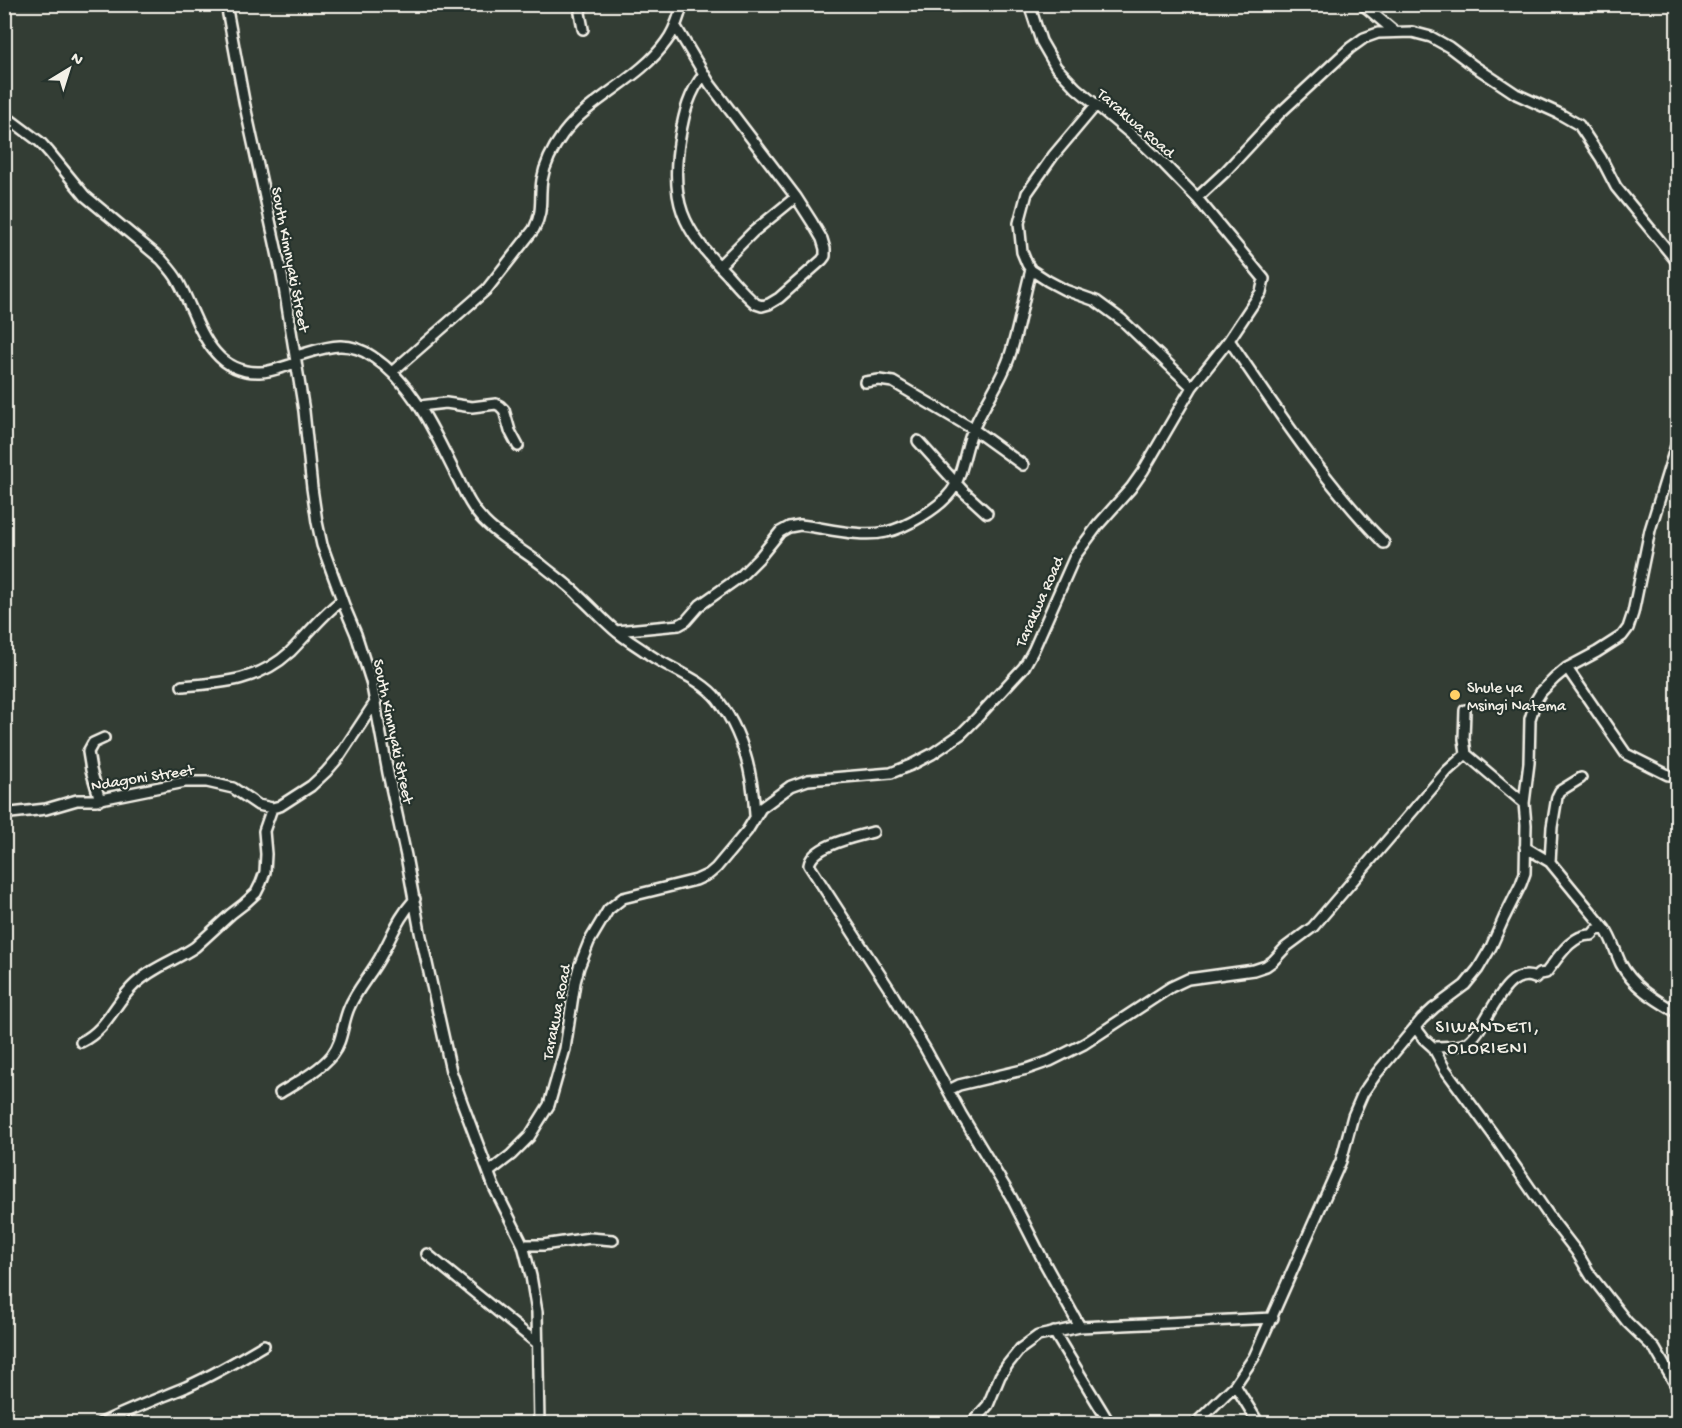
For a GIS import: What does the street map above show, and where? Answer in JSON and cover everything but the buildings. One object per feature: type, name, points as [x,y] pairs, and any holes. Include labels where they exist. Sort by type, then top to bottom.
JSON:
[{"type":"street","name":"South Kimnyaki Street","points":[[226,4],[245,106],[282,275],[304,411],[317,522],[325,552],[362,651],[376,701],[388,773],[435,1001],[452,1071],[489,1172],[523,1245],[535,1295],[539,1424]]},
{"type":"street","points":[[582,4],[580,13],[583,29]]},
{"type":"street","points":[[392,372],[487,289],[540,218],[542,182],[547,160],[556,145],[577,118],[652,58],[666,43],[676,27],[683,4]]},
{"type":"street","points":[[939,4],[950,6],[971,4]]},
{"type":"street","name":"Tarakwa Road","points":[[489,1172],[529,1137],[549,1105],[565,1049],[574,982],[589,942],[608,910],[623,898],[696,880],[709,874],[742,837],[760,808],[791,786],[808,780],[891,773],[932,754],[976,719],[1024,667],[1075,556],[1091,533],[1143,471],[1192,387],[1229,340],[1261,292],[1264,279],[1197,198],[1144,145],[1076,88],[1056,67],[1041,41],[1029,4]]},
{"type":"street","points":[[1362,4],[1394,31]]},
{"type":"street","points":[[676,27],[704,74],[796,197],[822,239],[825,249],[825,256],[822,260],[770,304],[762,306],[756,304],[719,266],[696,241],[679,206],[676,163],[685,109],[691,93],[704,74]]},
{"type":"street","points":[[1197,198],[1225,172],[1280,113],[1350,48],[1364,38],[1378,33],[1412,32],[1431,37],[1449,47],[1516,94],[1579,125],[1597,151],[1616,187],[1677,263]]},
{"type":"street","points":[[1096,105],[1053,156],[1027,193],[1019,223],[1022,252],[1031,270],[1057,286],[1095,301],[1122,320],[1192,387]]},
{"type":"street","points":[[4,115],[40,142],[85,196],[161,259],[183,290],[209,345],[236,368],[260,372],[273,370],[331,347],[346,345],[374,357],[392,372],[420,406],[477,514],[486,524],[579,595],[616,631],[661,662],[693,679],[716,698],[733,724],[743,749],[751,779],[755,815]]},
{"type":"street","points":[[719,266],[753,232],[796,197]]},
{"type":"street","points":[[616,631],[679,625],[686,621],[700,605],[741,576],[780,532],[789,527],[800,525],[868,534],[885,533],[931,510],[947,497],[957,483],[973,429],[1008,360],[1031,270]]},
{"type":"street","points":[[1229,340],[1322,472],[1353,511],[1384,543]]},
{"type":"street","points":[[865,382],[879,380],[893,382],[973,429],[1023,465]]},
{"type":"street","points":[[420,406],[500,405],[518,446]]},
{"type":"street","points":[[1195,1424],[1235,1384],[1254,1357],[1341,1161],[1353,1116],[1363,1093],[1415,1027],[1434,1008],[1465,985],[1491,947],[1525,873],[1524,802],[1529,763],[1530,719],[1536,700],[1548,685],[1567,668],[1622,636],[1628,627],[1634,613],[1650,530],[1677,439]]},
{"type":"street","points":[[918,441],[987,513]]},
{"type":"street","points":[[182,686],[227,683],[251,676],[268,667],[290,652],[322,616],[342,600]]},
{"type":"street","points":[[1567,668],[1626,754],[1668,775]]},
{"type":"street","points":[[81,1042],[100,1030],[134,984],[152,970],[195,947],[256,893],[265,872],[264,831],[272,808],[280,806],[311,786],[326,772],[339,757],[376,701]]},
{"type":"street","points":[[1465,710],[1466,754],[1524,802]]},
{"type":"street","points":[[100,800],[88,752],[93,743],[104,738]]},
{"type":"street","points":[[949,1090],[959,1085],[1027,1069],[1050,1061],[1084,1044],[1171,987],[1188,979],[1254,970],[1273,962],[1286,947],[1313,927],[1447,771],[1466,754]]},
{"type":"street","points":[[1550,862],[1552,826],[1557,797],[1560,791],[1581,778]]},
{"type":"street","name":"Ndagoni Street","points":[[4,813],[46,809],[77,800],[100,800],[185,782],[207,782],[233,788],[258,805],[272,808]]},
{"type":"street","points":[[873,832],[828,846],[812,856],[809,865],[894,996],[1011,1197],[1080,1327]]},
{"type":"street","points":[[1525,847],[1550,862],[1605,929],[1630,978],[1646,993],[1677,1013]]},
{"type":"street","points":[[280,1093],[330,1058],[337,1048],[352,1001],[383,953],[403,913],[415,899]]},
{"type":"street","points":[[1433,1047],[1464,1045],[1471,1040],[1490,1014],[1492,1005],[1507,987],[1521,977],[1530,975],[1535,978],[1539,974],[1546,973],[1568,946],[1584,934],[1592,935],[1596,930],[1605,929]]},
{"type":"street","points":[[1415,1027],[1433,1047],[1445,1069],[1576,1251],[1591,1276],[1627,1322],[1655,1349],[1677,1389]]},
{"type":"street","points":[[523,1245],[543,1245],[590,1238],[613,1240]]},
{"type":"street","points":[[427,1254],[538,1344]]},
{"type":"street","points":[[971,1424],[988,1405],[1003,1370],[1020,1349],[1038,1336],[1080,1327],[1273,1318]]},
{"type":"street","points":[[1054,1332],[1110,1424]]},
{"type":"street","points":[[99,1424],[187,1386],[264,1345]]},
{"type":"street","points":[[1235,1384],[1259,1424]]},
{"type":"place","name":"Shule ya Msingi Natema","points":[[1455,695]]},
{"type":"district","name":"SIWANDETI, OLORIENI","points":[[1488,1036]]}]
